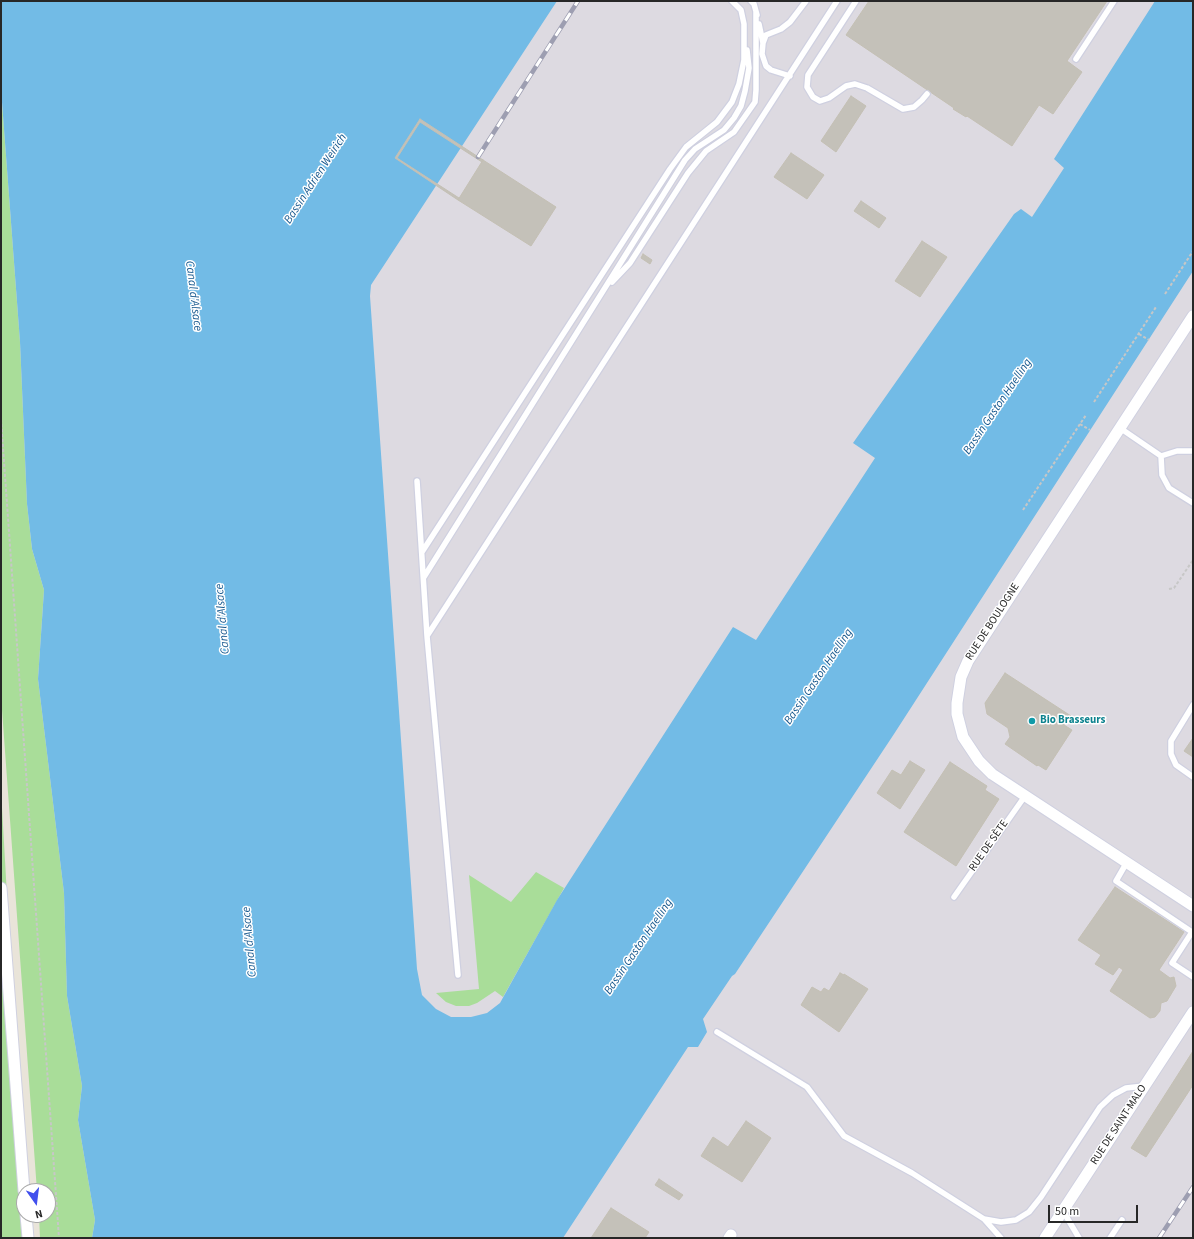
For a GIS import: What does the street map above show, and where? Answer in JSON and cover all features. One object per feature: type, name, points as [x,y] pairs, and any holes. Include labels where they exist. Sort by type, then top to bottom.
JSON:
[{"type":"street","name":"RUE DE BOULOGNE","points":[[1193,316],[968,661],[961,677],[958,690],[958,714],[963,737],[970,750],[986,769],[1193,906]]},
{"type":"street","points":[[1,888],[23,1183]]},
{"type":"street","name":"RUE DE SAINT-MALO","points":[[1045,1238],[1193,1012]]},
{"type":"street","points":[[27,1223],[28,1238]]},
{"type":"lane","points":[[424,577],[686,160],[695,150],[724,130],[734,118],[741,106],[749,68],[741,10],[732,1]]},
{"type":"lane","points":[[752,1],[763,44]]},
{"type":"lane","points":[[790,76],[771,70],[766,66],[762,54],[763,44],[766,35],[781,29],[790,22],[806,1]]},
{"type":"lane","points":[[428,636],[837,1]]},
{"type":"lane","points":[[856,1],[808,75],[807,87],[813,97],[820,101],[829,98],[846,86],[856,84],[867,88],[903,109],[914,107],[927,94]]},
{"type":"lane","points":[[1076,59],[1114,1]]},
{"type":"lane","points":[[604,291],[630,263],[688,173],[706,151],[734,132],[755,102],[756,12]]},
{"type":"lane","points":[[422,552],[670,169],[686,147],[717,122],[732,102],[739,84],[744,60],[744,24]]},
{"type":"lane","points":[[1120,428],[1161,456]]},
{"type":"lane","points":[[1161,456],[1177,451],[1193,451]]},
{"type":"lane","points":[[1161,456],[1162,474],[1168,488],[1193,503]]},
{"type":"lane","points":[[417,481],[428,636],[458,974]]},
{"type":"lane","points":[[1193,706],[1172,741],[1171,754],[1176,765],[1193,777]]},
{"type":"lane","name":"RUE DE SÈTE","points":[[954,897],[1025,796]]},
{"type":"lane","points":[[1127,862],[1116,881],[1192,932],[1172,963],[1193,977]]},
{"type":"lane","points":[[717,1032],[807,1087],[844,1136],[912,1173],[984,1219],[1001,1238]]},
{"type":"lane","points":[[984,1219],[1001,1222],[1016,1220],[1029,1212],[1041,1197],[1100,1107],[1113,1095],[1126,1088],[1144,1086]]},
{"type":"lane","points":[[1063,1210],[1079,1238]]},
{"type":"lane","points":[[1110,1238],[1122,1220]]},
{"type":"path","points":[[1165,294],[1193,251]]},
{"type":"path","points":[[1094,402],[1156,307]]},
{"type":"path","points":[[1139,334],[1149,340]]},
{"type":"path","points":[[1023,510],[1086,415]]},
{"type":"path","points":[[1,419],[59,1238]]},
{"type":"path","points":[[1080,424],[1090,430]]},
{"type":"path","points":[[1169,589],[1174,588],[1193,560]]},
{"type":"shaded area","points":[[287,1],[1193,1],[1193,1238],[341,1238]]},
{"type":"green space","points":[[1,89],[20,342],[27,504],[32,549],[44,590],[38,679],[64,893],[67,996],[82,1086],[78,1120],[95,1220],[92,1238],[40,1238],[39,1223],[56,1223],[56,1183],[36,1183],[1,696]]},
{"type":"green space","points":[[1,790],[23,1183],[16,1183],[16,1223],[25,1223],[26,1238],[1,1238]]},
{"type":"green space","points":[[536,872],[564,888],[503,997],[495,991],[477,1003],[469,1006],[456,1006],[446,1002],[436,993],[479,989],[469,875],[511,902]]},
{"type":"water","points":[[1,1],[557,1],[371,285],[370,296],[417,969],[422,995],[436,1009],[451,1017],[471,1017],[487,1013],[500,1003],[557,900],[733,627],[756,640],[875,458],[853,443],[1014,214],[1021,209],[1032,217],[1064,168],[1054,159],[1155,1],[1193,1],[1193,271],[894,734],[735,974],[732,976],[703,1019],[707,1032],[698,1047],[688,1047],[563,1238],[92,1238],[95,1220],[78,1120],[82,1086],[67,996],[64,893],[38,679],[44,590],[32,549],[27,504],[20,342],[1,89]]},
{"type":"building","points":[[869,1],[1107,1],[1067,61],[1082,72],[1053,114],[1039,105],[1012,146],[967,116],[966,117],[953,109],[954,108],[846,35]]},
{"type":"building","points":[[851,96],[866,106],[836,152],[821,141]]},
{"type":"building","points":[[420,119],[483,160],[482,162],[420,122],[397,158],[459,198],[458,200],[395,158]]},
{"type":"building","points":[[791,153],[824,175],[807,199],[774,177]]},
{"type":"building","points":[[483,160],[556,207],[531,246],[458,200]]},
{"type":"building","points":[[861,201],[886,218],[879,228],[854,211]]},
{"type":"building","points":[[922,241],[947,257],[920,297],[895,281]]},
{"type":"building","points":[[643,254],[652,260],[650,264],[641,258]]},
{"type":"building","name":"Bio Brasseurs","points":[[1005,673],[1071,716],[1064,725],[1072,730],[1046,770],[1038,765],[1037,766],[1005,744],[1010,737],[1008,728],[987,714],[985,703]]},
{"type":"building","points":[[1193,738],[1193,757],[1184,751]]},
{"type":"building","points":[[910,761],[925,770],[900,809],[877,793],[892,770],[901,775]]},
{"type":"building","points":[[950,762],[987,786],[985,790],[999,799],[956,866],[904,832]]},
{"type":"building","points":[[1115,887],[1184,932],[1159,970],[1170,978],[1174,977],[1176,986],[1167,1001],[1161,1003],[1160,1011],[1155,1017],[1150,1018],[1110,991],[1123,970],[1119,967],[1113,975],[1095,964],[1101,955],[1078,940]]},
{"type":"building","points":[[840,973],[868,989],[839,1032],[801,1005],[812,987],[821,992],[824,988],[829,991]]},
{"type":"building","points":[[1193,1051],[1193,1085],[1146,1157],[1131,1148]]},
{"type":"building","points":[[746,1121],[771,1138],[742,1182],[701,1156],[713,1137],[728,1147]]},
{"type":"building","points":[[659,1179],[683,1195],[679,1200],[655,1185]]},
{"type":"building","points":[[611,1208],[649,1232],[645,1238],[591,1238]]},
{"type":"railway","points":[[478,157],[578,1]]},
{"type":"railway","points":[[1159,1238],[1193,1187]]},
{"type":"place","name":"Bio Brasseurs","points":[[1032,721]]},
{"type":"water label","name":"Bassin Adrien Weirich","points":[[316,179]]},
{"type":"water label","name":"Canal d'Alsace","points":[[193,296]]},
{"type":"water label","name":"Bassin Gaston Haelling","points":[[998,407]]},
{"type":"water label","name":"Canal d'Alsace","points":[[223,619]]},
{"type":"water label","name":"Bassin Gaston Haelling","points":[[819,677]]},
{"type":"water label","name":"Canal d'Alsace","points":[[250,942]]},
{"type":"water label","name":"Bassin Gaston Haelling","points":[[639,947]]}]
